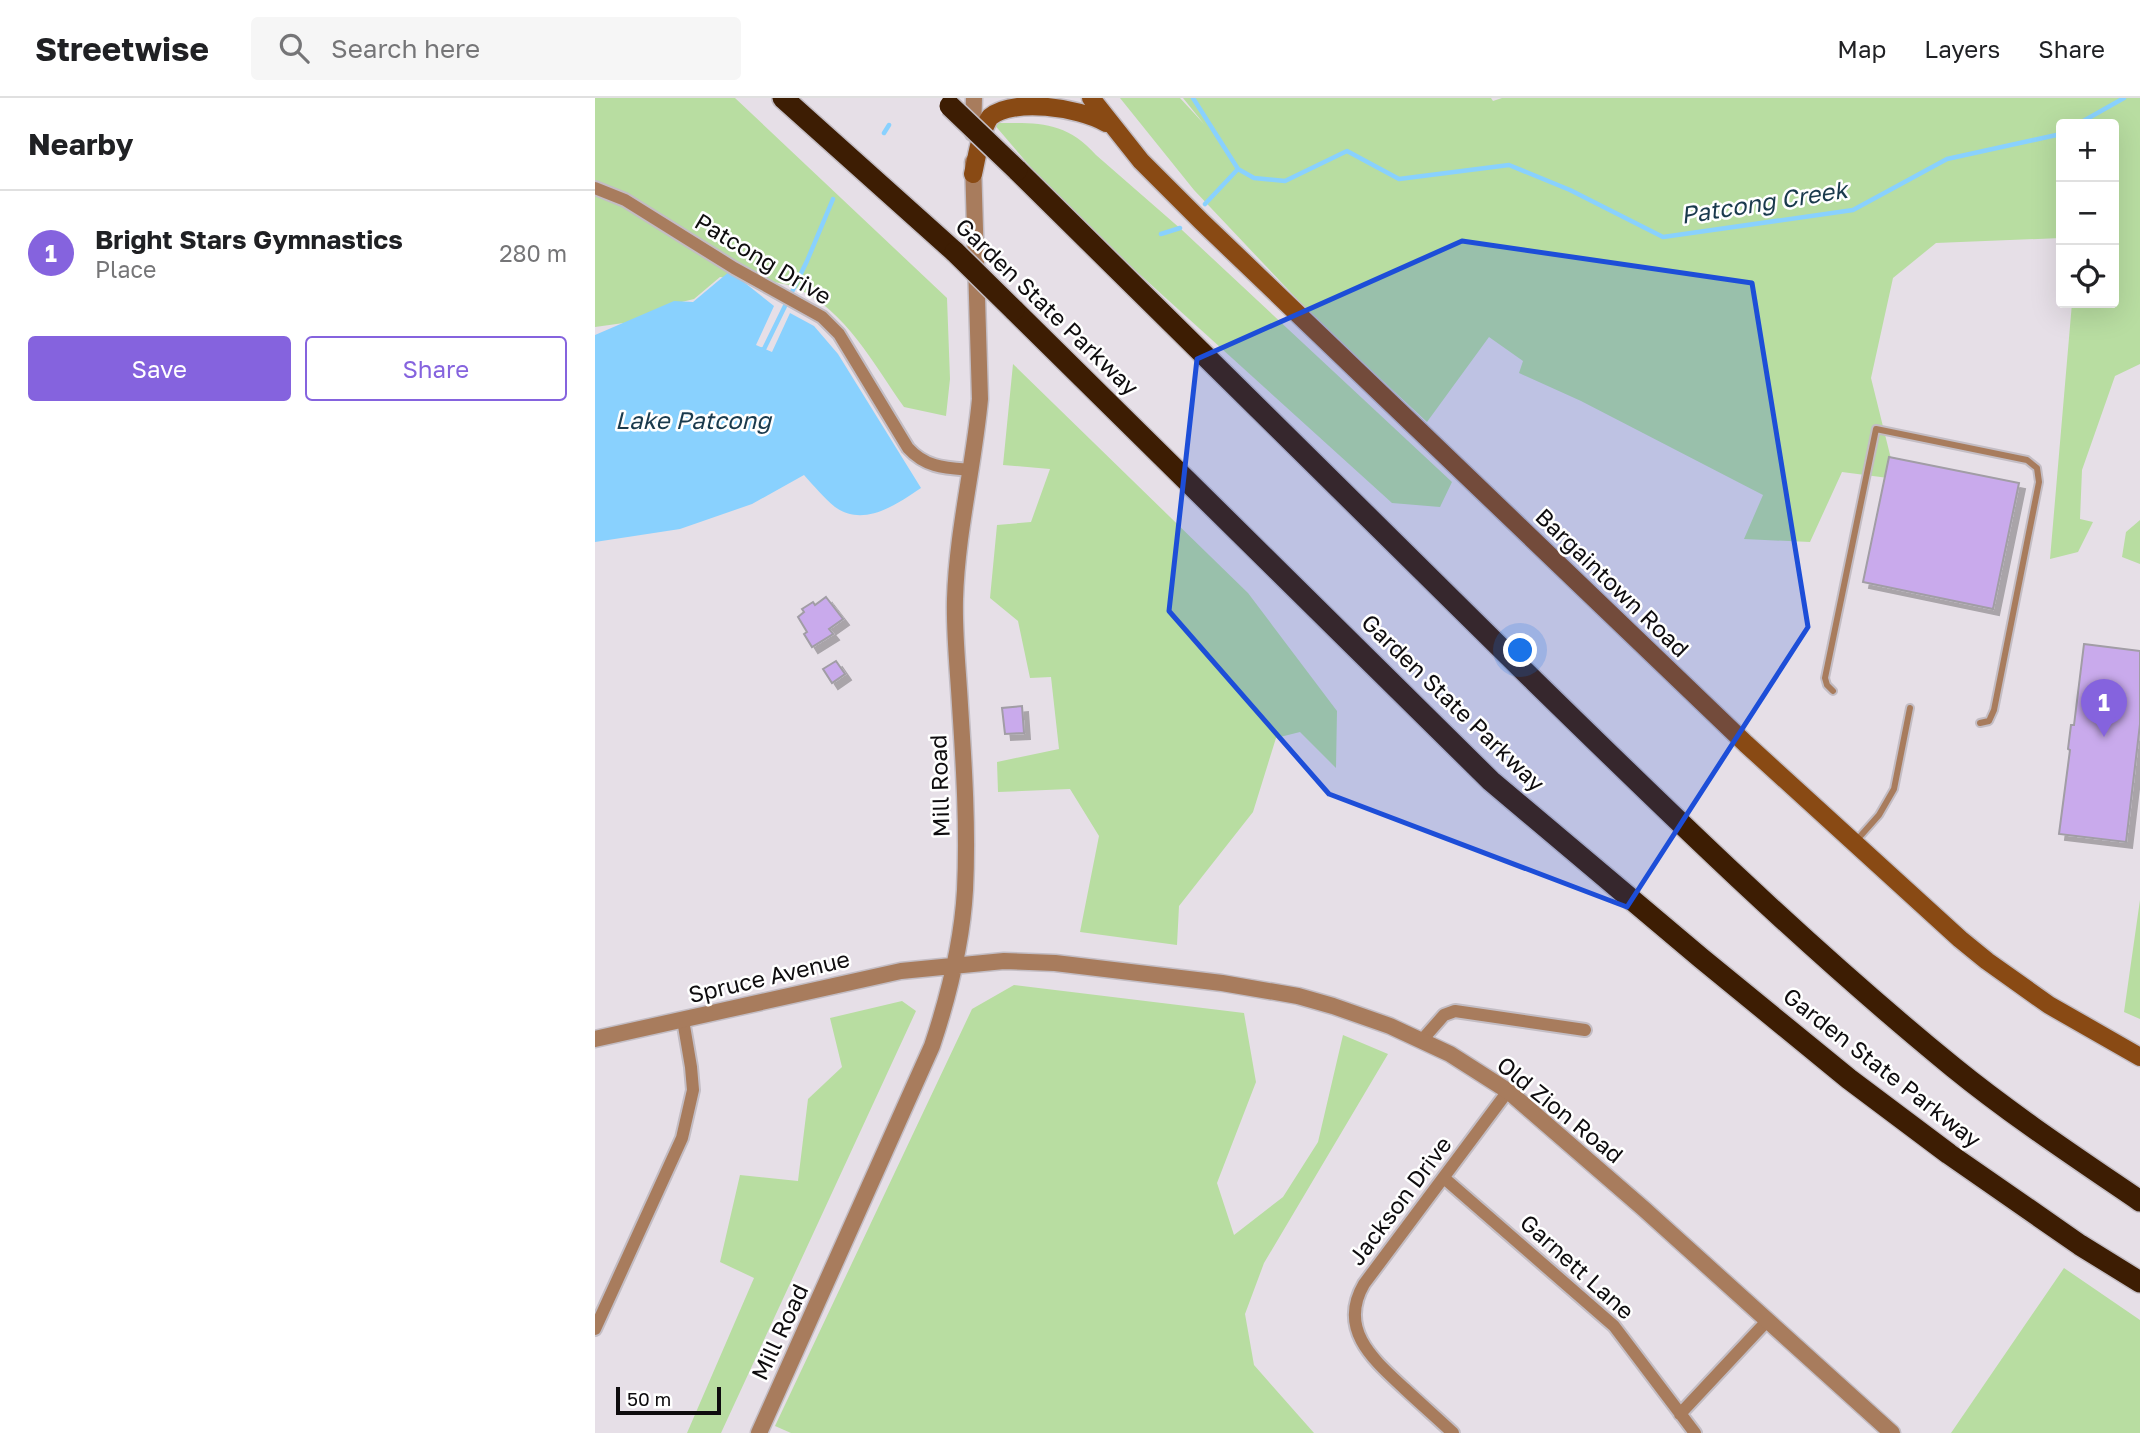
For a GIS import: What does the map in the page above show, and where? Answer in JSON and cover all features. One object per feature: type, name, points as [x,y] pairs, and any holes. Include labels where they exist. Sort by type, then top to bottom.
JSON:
[{"type":"highway","name":"Garden State Parkway","points":[[783,98],[955,252],[1491,781],[1849,1079],[1948,1154],[2080,1245],[2140,1282]]},
{"type":"highway","name":"Garden State Parkway","points":[[945,102],[1761,900],[1955,1069],[2048,1138],[2140,1201]]},
{"type":"main road","name":"Bargaintown Road","points":[[1091,98],[1111,125],[1170,191],[1746,744],[1987,961],[2057,1010],[2140,1057]]},
{"type":"main road","points":[[973,174],[987,123],[992,114],[1008,103],[1021,100],[1047,101],[1084,112],[1111,125]]},
{"type":"street","name":"Mill Road","points":[[759,1433],[923,1070],[947,999],[961,926],[965,859],[964,777],[955,600],[980,398],[973,174],[974,98]]},
{"type":"street","name":"Patcong Drive","points":[[595,188],[625,200],[734,268],[816,312],[839,334],[908,448],[925,463],[937,467],[971,470]]},
{"type":"street","name":"Old Zion Road","points":[[954,965],[1004,961],[1040,962],[1260,989],[1333,1006],[1422,1040],[1450,1054],[1508,1091],[1892,1433]]},
{"type":"street","name":"Spruce Avenue","points":[[595,1039],[901,971],[954,965]]},
{"type":"street","points":[[1422,1040],[1444,1015],[1455,1012],[1585,1030]]},
{"type":"street","points":[[595,1329],[682,1138],[692,1090],[683,1020]]},
{"type":"street","name":"Jackson Drive","points":[[1453,1433],[1369,1355],[1359,1338],[1356,1317],[1358,1299],[1364,1284],[1508,1091]]},
{"type":"street","name":"Garnett Lane","points":[[1444,1178],[1614,1326],[1695,1433]]},
{"type":"street","points":[[1680,1414],[1767,1321]]},
{"type":"lane","points":[[1833,691],[1825,678],[1876,429],[2027,460],[2037,468],[2039,482],[1994,710],[1989,721],[1980,723]]},
{"type":"lane","points":[[1855,843],[1879,816],[1894,789],[1910,708]]},
{"type":"highlighted area","points":[[1462,241],[1752,283],[1808,627],[1627,907],[1329,794],[1169,611],[1197,359]]},
{"type":"green space","points":[[595,98],[735,98],[947,298],[950,379],[946,416],[904,407],[844,324],[814,298],[789,285],[720,277],[694,299],[669,305],[638,321],[595,327]]},
{"type":"green space","points":[[1120,98],[1180,98],[1204,124],[1183,98],[1491,98],[1493,101],[1502,98],[2140,98],[2140,364],[2115,376],[2082,470],[2080,519],[2093,522],[2078,552],[2050,559],[2072,308],[2119,308],[2119,119],[2056,119],[2056,238],[1936,243],[1893,278],[1871,378],[1896,479],[1842,472],[1810,542],[1744,539],[1763,495],[1581,401],[1519,373],[1523,361],[1489,337],[1427,422],[1314,317],[1194,190]]},
{"type":"green space","points":[[993,123],[1049,126],[1073,135],[1084,144],[1182,230],[1452,482],[1440,507],[1392,503],[1104,242],[1045,184]]},
{"type":"green space","points":[[1013,364],[1248,593],[1337,711],[1336,768],[1300,732],[1276,738],[1253,812],[1179,906],[1177,945],[1080,932],[1099,836],[1070,789],[998,792],[997,762],[1059,749],[1051,677],[1030,678],[1018,621],[990,598],[997,525],[1031,522],[1050,469],[1003,465]]},
{"type":"green space","points":[[2140,520],[2140,564],[2122,557],[2126,532]]},
{"type":"green space","points":[[2140,900],[2140,1019],[2124,1012]]},
{"type":"green space","points":[[1014,985],[1244,1013],[1256,1082],[1217,1183],[1234,1235],[1283,1197],[1318,1142],[1343,1035],[1388,1054],[1264,1263],[1245,1314],[1254,1365],[1314,1433],[791,1433],[775,1426],[972,1009]]},
{"type":"green space","points":[[902,1001],[916,1011],[721,1433],[687,1433],[754,1278],[720,1262],[740,1175],[798,1181],[808,1099],[842,1067],[830,1018]]},
{"type":"green space","points":[[2064,1268],[2140,1320],[2140,1433],[1951,1433]]},
{"type":"water","name":"Lake Patcong","points":[[730,271],[774,306],[756,345],[772,352],[790,313],[814,326],[838,354],[921,488],[891,507],[857,515],[835,507],[804,475],[752,504],[680,529],[595,542],[595,335],[674,301],[693,302]]},
{"type":"building","points":[[1889,457],[2019,483],[1993,609],[1863,582]]},
{"type":"building","points":[[826,597],[843,619],[829,629],[833,634],[812,647],[798,617],[804,612],[802,609],[813,602],[815,605]]},
{"type":"building","points":[[2084,644],[2140,651],[2140,724],[2126,842],[2059,834],[2071,725],[2074,725]]},
{"type":"building","points":[[836,661],[845,674],[832,683],[823,669]]},
{"type":"building","points":[[1022,706],[1024,733],[1005,734],[1002,708]]},
{"type":"waterway","name":"Patcong Creek","points":[[1193,98],[1238,169],[1254,178],[1285,181],[1347,151],[1399,179],[1509,165],[1570,190],[1663,237],[1853,210],[1947,159],[2056,135]]},
{"type":"waterway","name":"Patcong Creek","points":[[2087,119],[2124,98]]},
{"type":"waterway","name":"Patcong Creek","points":[[884,133],[889,125]]},
{"type":"waterway","points":[[1205,204],[1238,169]]},
{"type":"waterway","name":"Patcong Creek","points":[[760,350],[764,349],[807,261],[833,199]]},
{"type":"waterway","points":[[1161,234],[1180,228]]},
{"type":"place","name":"Bright Stars Gymnastics","points":[[2104,737]]}]
